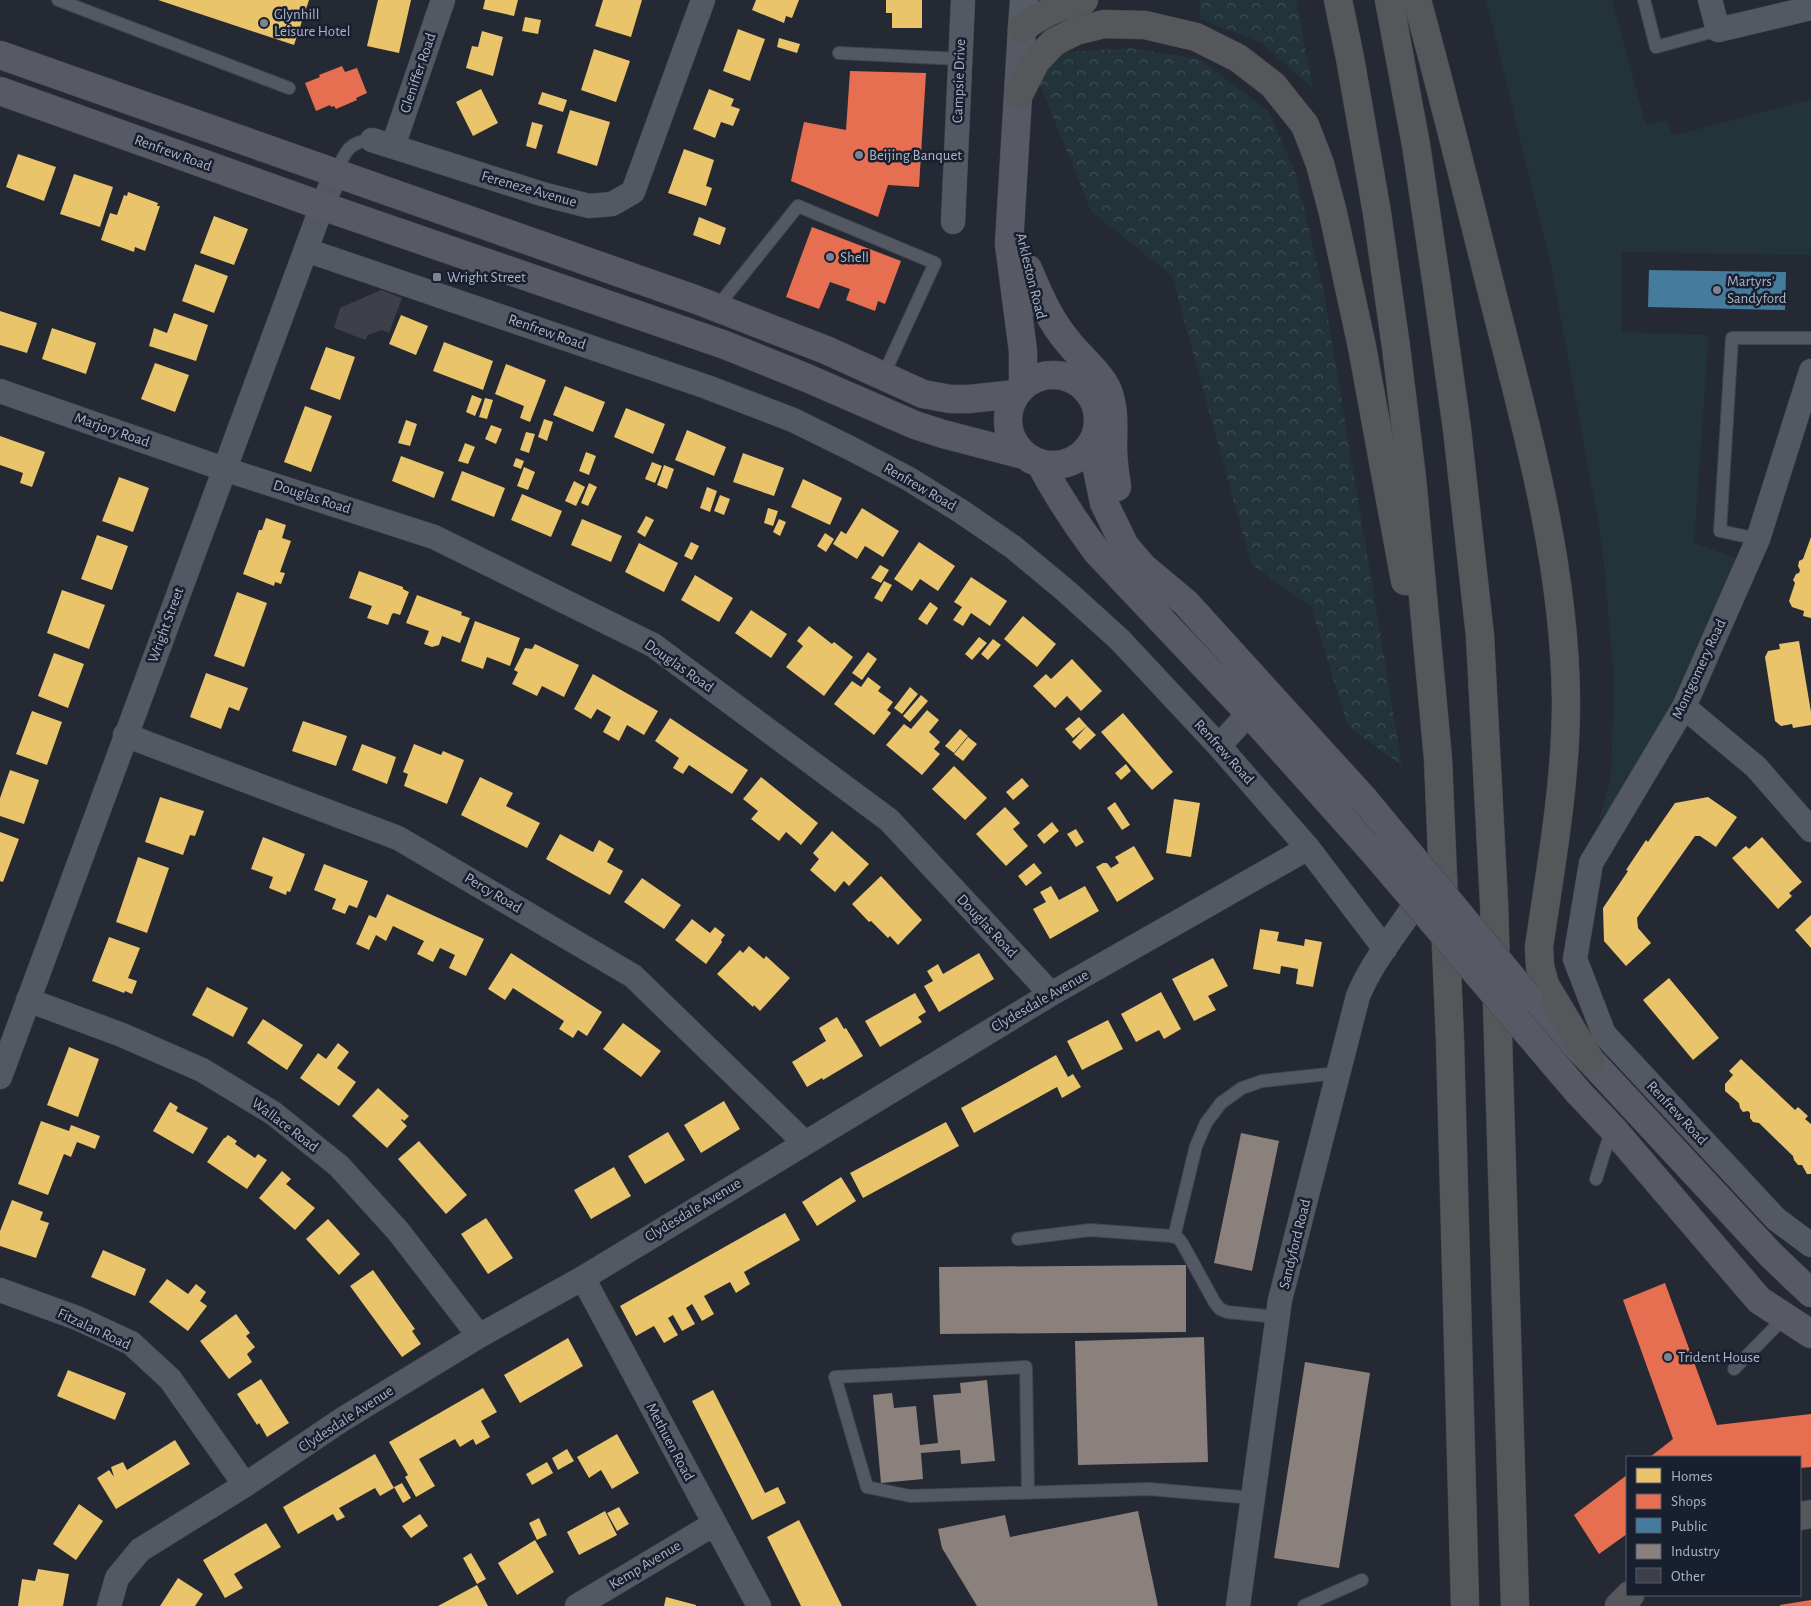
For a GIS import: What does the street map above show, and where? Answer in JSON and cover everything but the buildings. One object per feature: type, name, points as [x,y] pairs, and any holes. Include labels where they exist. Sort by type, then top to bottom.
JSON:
[{"type":"highway","points":[[1022,29],[1045,12],[1084,0]]},
{"type":"highway","points":[[1338,0],[1375,204],[1396,347],[1412,478],[1438,759],[1450,1040],[1465,1606]]},
{"type":"highway","points":[[1389,0],[1416,145],[1437,286],[1457,429],[1480,636],[1494,902],[1515,1606]]},
{"type":"highway","points":[[1417,0],[1520,402],[1548,530],[1563,647],[1566,701],[1561,802],[1539,947],[1540,966],[1545,985],[1590,1060]]},
{"type":"highway","points":[[1019,94],[1036,61],[1054,42],[1076,31],[1104,24],[1145,26],[1196,37],[1238,58],[1273,85],[1305,125],[1320,164],[1333,213],[1362,347],[1438,759]]},
{"type":"highway","points":[[1619,1606],[1629,1596]]},
{"type":"main road","name":"Arkleston Road","points":[[1020,390],[1022,351],[1009,244],[1022,29]]},
{"type":"main road","points":[[0,55],[716,307],[826,350],[923,394],[950,399],[969,399],[1020,390]]},
{"type":"main road","name":"Renfrew Road","points":[[0,91],[322,206],[725,345],[807,378],[915,426],[1032,459]]},
{"type":"main road","name":"Arkleston Road","points":[[1011,194],[1040,321],[1074,380]]},
{"type":"main road","points":[[1028,269],[1041,301],[1053,321],[1107,389],[1114,415],[1113,449],[1115,470],[1118,489],[1125,510],[1186,603]]},
{"type":"main road","points":[[1032,459],[1055,465],[1070,463],[1082,455],[1092,444],[1097,433],[1099,420],[1097,408],[1088,392],[1074,380],[1061,375],[1048,375],[1034,379],[1020,390],[1011,404],[1008,426],[1014,442],[1032,459],[1097,552],[1249,713],[1371,849],[1578,1092],[1612,1128],[1759,1300],[1811,1334]]},
{"type":"main road","points":[[1092,444],[1104,503],[1125,546],[1143,567],[1186,603],[1364,799],[1528,997],[1590,1060],[1771,1255],[1811,1293]]},
{"type":"street","name":"Gleniffer Road","points":[[382,143],[444,0]]},
{"type":"street","name":"Fereneze Avenue","points":[[382,143],[542,194],[589,206],[612,204],[633,192],[703,0]]},
{"type":"street","name":"Campsie Drive","points":[[953,222],[963,0]]},
{"type":"street","name":"Arkleston Road","points":[[1022,29],[1024,0]]},
{"type":"street","points":[[1710,0],[1718,30],[1811,8]]},
{"type":"street","name":"Wright Street","points":[[0,1077],[125,735],[322,206],[336,174]]},
{"type":"street","name":"Renfrew Road","points":[[306,250],[716,391],[793,420],[909,479],[962,512],[1013,547],[1066,591],[1120,640],[1220,746],[1308,848],[1385,949]]},
{"type":"street","name":"Montgomery Road","points":[[1575,959],[1591,863],[1684,707],[1758,539],[1811,370]]},
{"type":"street","name":"Marjory Road","points":[[0,391],[224,469]]},
{"type":"street","name":"Douglas Road","points":[[224,469],[434,537],[653,646],[889,820],[1051,994]]},
{"type":"street","points":[[1684,707],[1756,767],[1811,830]]},
{"type":"street","points":[[1220,746],[1249,713]]},
{"type":"street","name":"Percy Road","points":[[125,735],[398,838],[633,976],[804,1142]]},
{"type":"street","name":"Clydesdale Avenue","points":[[109,1606],[117,1578],[140,1550],[245,1485],[342,1419],[479,1336],[583,1278],[804,1142],[1051,994],[1308,848]]},
{"type":"street","name":"Sandyford Road","points":[[1238,1606],[1280,1300],[1358,996],[1363,984],[1417,902]]},
{"type":"street","name":"Renfrew Road","points":[[1575,959],[1604,1034],[1776,1219],[1811,1245]]},
{"type":"street","name":"Wallace Road","points":[[28,1000],[122,1035],[202,1070],[273,1113],[339,1166],[398,1231],[479,1336]]},
{"type":"street","name":"Methuen Road","points":[[583,1278],[759,1606]]},
{"type":"street","name":"Fitzalan Road","points":[[0,1290],[76,1318],[131,1343],[170,1380],[245,1485]]},
{"type":"street","name":"Kemp Avenue","points":[[577,1606],[714,1524]]},
{"type":"lane","points":[[58,0],[289,88]]},
{"type":"lane","points":[[1644,0],[1656,47],[1718,30]]},
{"type":"lane","points":[[839,53],[960,59]]},
{"type":"lane","points":[[336,174],[344,155],[352,145],[362,141],[382,143]]},
{"type":"lane","points":[[716,307],[798,206],[935,263],[883,376]]},
{"type":"lane","points":[[1758,539],[1720,531],[1732,338],[1811,338]]},
{"type":"lane","points":[[1174,1237],[1196,1146],[1206,1123],[1221,1103],[1242,1088],[1262,1081],[1338,1074]]},
{"type":"lane","points":[[1596,1179],[1612,1128]]},
{"type":"lane","points":[[1018,1239],[1090,1230],[1174,1237],[1182,1242],[1220,1309],[1227,1312],[1278,1317]]},
{"type":"lane","points":[[1734,1368],[1785,1317]]},
{"type":"lane","points":[[1028,1493],[1026,1367],[835,1377],[867,1487],[910,1496],[1028,1493],[1149,1489],[1253,1498]]},
{"type":"lane","points":[[1304,1606],[1362,1580]]},
{"type":"green space","points":[[1200,0],[1296,0],[1313,89],[1262,43],[1200,19]]},
{"type":"green space","points":[[1486,0],[1612,0],[1646,125],[1667,120],[1672,136],[1811,99],[1811,255],[1622,252],[1622,332],[1709,335],[1694,543],[1739,559],[1694,663],[1626,789],[1598,822],[1611,778],[1614,679],[1602,543],[1551,266]]},
{"type":"green space","points":[[1130,48],[1200,59],[1269,112],[1296,174],[1324,294],[1402,766],[1348,726],[1311,607],[1251,564],[1172,276],[1091,211],[1037,77],[1058,53]]},
{"type":"place","name":"Glynhill Leisure Hotel","points":[[264,23]]},
{"type":"place","name":"Beijing Banquet","points":[[859,155]]},
{"type":"place","name":"Shell","points":[[830,257]]},
{"type":"place","name":"Wright Street","points":[[437,277]]},
{"type":"place","name":"Martyrs' Sandyford","points":[[1717,290]]},
{"type":"place","name":"Trident House","points":[[1668,1357]]}]
